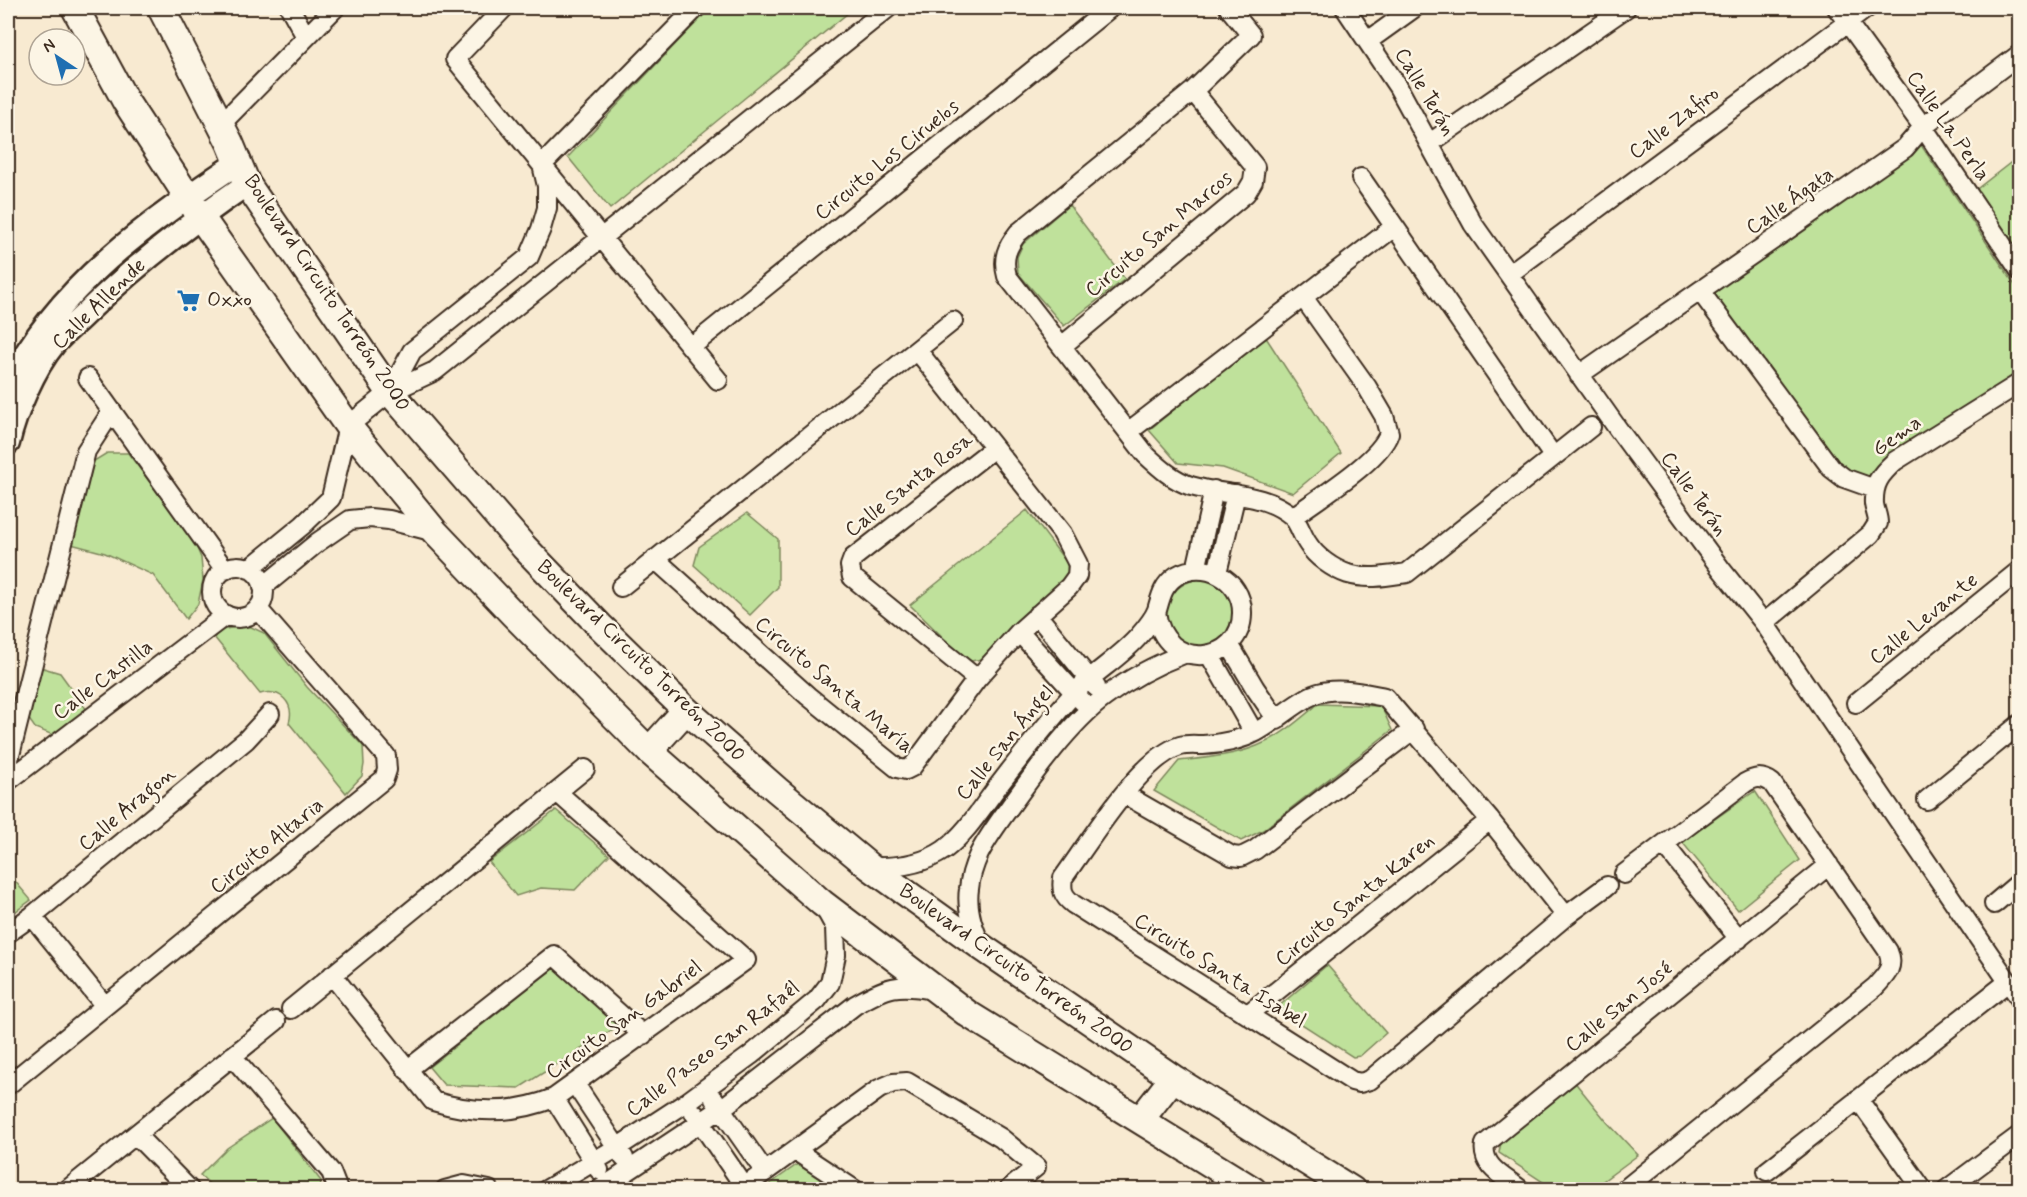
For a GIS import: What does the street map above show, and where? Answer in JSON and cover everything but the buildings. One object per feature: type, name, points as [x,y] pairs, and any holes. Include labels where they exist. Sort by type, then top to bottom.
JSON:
[{"type":"main road","points":[[75,8],[126,102],[193,206],[348,426],[435,532],[649,751],[822,903],[968,1014],[1253,1190]]},
{"type":"main road","name":"Boulevard Circuito Torreón 2000","points":[[162,8],[221,124],[243,173],[390,392],[524,547],[600,626],[686,710],[870,867],[983,948],[1173,1078],[1352,1190]]},
{"type":"main road","points":[[649,751],[686,710]]},
{"type":"main road","points":[[1141,1119],[1173,1078]]},
{"type":"street","points":[[290,8],[306,37]]},
{"type":"street","points":[[221,124],[335,8]]},
{"type":"street","points":[[504,8],[455,58],[718,380]]},
{"type":"street","points":[[542,165],[696,8]]},
{"type":"street","points":[[249,569],[331,498],[348,426],[390,392],[435,371],[888,8]]},
{"type":"street","name":"Circuito Los Ciruelos","points":[[691,347],[1110,8]]},
{"type":"street","points":[[1229,8],[1251,35],[1193,91],[1018,233],[1010,243],[1004,259],[1007,276],[1146,455],[1169,476],[1191,486],[1236,494],[1266,503],[1293,517],[1308,546],[1330,565],[1347,574],[1371,579],[1407,573],[1591,427]]},
{"type":"street","name":"Calle Terán","points":[[1345,8],[1368,41],[1430,143],[1473,224],[1579,375],[1721,569],[1764,623],[2019,999]]},
{"type":"street","points":[[1368,41],[1414,8]]},
{"type":"street","points":[[1430,143],[1626,8]]},
{"type":"street","name":"Calle Zafiro","points":[[1509,274],[1842,15],[1867,8]]},
{"type":"street","name":"Calle La Perla","points":[[1842,15],[1923,127],[2019,271]]},
{"type":"street","name":"Calle Ágata","points":[[1579,375],[1905,148],[1923,127],[2019,54]]},
{"type":"street","name":"Circuito San Marcos","points":[[1062,346],[1246,194],[1253,181],[1255,167],[1193,91]]},
{"type":"street","points":[[390,392],[412,351],[529,257],[541,230],[546,208],[547,186],[542,165]]},
{"type":"street","points":[[193,206],[243,173]]},
{"type":"street","points":[[1361,178],[1553,456]]},
{"type":"street","name":"Calle Allende","points":[[8,385],[30,346],[60,306],[100,266],[149,224],[193,206]]},
{"type":"street","name":"Calle Allende","points":[[8,443],[11,429],[33,377],[53,345],[126,276],[193,206]]},
{"type":"street","points":[[1128,432],[1394,227]]},
{"type":"street","points":[[529,257],[549,281]]},
{"type":"street","points":[[1700,291],[1832,468],[1844,478],[1875,489]]},
{"type":"street","points":[[1293,517],[1366,463],[1382,448],[1389,433],[1384,416],[1367,387],[1303,297]]},
{"type":"street","points":[[621,587],[953,321]]},
{"type":"street","name":"Circuito Santa María","points":[[655,560],[808,696],[901,770],[906,770],[916,764],[976,679],[1019,632],[1069,587],[1077,576],[1078,564],[1062,533],[917,351]]},
{"type":"street","points":[[88,378],[225,570]]},
{"type":"street","name":"Gema","points":[[1764,623],[1871,534],[1878,523],[1874,506],[1875,489],[1881,474],[1895,461],[2019,382]]},
{"type":"street","points":[[8,763],[86,451],[111,411]]},
{"type":"street","name":"Calle Santa Rosa","points":[[976,679],[852,577],[850,566],[853,558],[994,447]]},
{"type":"street","points":[[1196,570],[1214,490]]},
{"type":"street","points":[[1216,573],[1236,494]]},
{"type":"street","points":[[331,498],[350,520]]},
{"type":"street","points":[[263,586],[350,520],[389,519],[435,532]]},
{"type":"street","points":[[286,538],[300,556]]},
{"type":"street","points":[[237,567],[249,569],[255,573],[263,586],[262,602],[258,609],[243,618],[226,615],[214,602],[212,593],[218,576],[225,570],[237,567]]},
{"type":"street","points":[[1196,570],[1216,573],[1227,579],[1235,588],[1240,599],[1241,623],[1229,644],[1209,654],[1186,653],[1168,642],[1161,633],[1156,612],[1162,592],[1168,583],[1185,572],[1196,570]]},
{"type":"street","name":"Calle Levante","points":[[1856,703],[2019,570]]},
{"type":"street","name":"Circuito Altaria","points":[[8,1085],[384,779],[387,770],[386,756],[258,609]]},
{"type":"street","name":"Calle San Ángel","points":[[870,867],[891,868],[927,859],[960,836],[1014,764],[1075,693],[1089,678],[1138,637],[1156,612]]},
{"type":"street","name":"Calle Castilla","points":[[8,781],[226,615]]},
{"type":"street","points":[[1037,615],[1089,678],[1097,703]]},
{"type":"street","points":[[1019,632],[1075,693],[1097,703]]},
{"type":"street","points":[[1229,644],[1277,720]]},
{"type":"street","name":"Calle San Ángel","points":[[983,948],[974,931],[969,909],[968,891],[972,870],[980,852],[1026,783],[1097,703],[1143,672],[1186,653]]},
{"type":"street","points":[[1209,654],[1254,733]]},
{"type":"street","name":"Circuito Santa Isabel","points":[[1566,916],[1490,820],[1385,697],[1357,692],[1323,692],[1311,696],[1254,733],[1226,743],[1181,746],[1166,753],[1152,763],[1124,794],[1063,878],[1061,888],[1072,904],[1353,1081],[1360,1083],[1370,1080],[1566,916],[1607,886]]},
{"type":"street","name":"Calle Aragon","points":[[8,933],[32,916],[246,740],[270,714]]},
{"type":"street","points":[[1927,800],[2019,724]]},
{"type":"street","points":[[1124,794],[1232,856],[1241,857],[1255,850],[1414,729]]},
{"type":"street","points":[[291,1009],[585,769]]},
{"type":"street","points":[[1624,874],[1745,783],[1758,777],[1772,783],[1888,951],[1891,959],[1887,975],[1875,987],[1624,1190]]},
{"type":"street","name":"Circuito San Gabriel","points":[[332,975],[433,1101],[457,1109],[518,1109],[554,1098],[746,960],[557,792]]},
{"type":"street","name":"Circuito Santa Karen","points":[[1248,1014],[1490,820]]},
{"type":"street","points":[[1664,844],[1739,939]]},
{"type":"street","name":"Calle San José","points":[[1521,1190],[1489,1165],[1485,1157],[1485,1144],[1829,866]]},
{"type":"street","points":[[1994,904],[2019,882]]},
{"type":"street","name":"Calle Paseo San Rafaél","points":[[546,1190],[687,1102],[751,1055],[817,1000],[830,983],[836,955],[835,927],[822,903]]},
{"type":"street","points":[[32,916],[105,1006]]},
{"type":"street","points":[[407,1070],[554,955],[643,1035]]},
{"type":"street","points":[[1767,1171],[2008,982]]},
{"type":"street","points":[[554,1098],[594,1162],[603,1187],[721,1109],[855,1005],[880,991],[907,985],[938,991]]},
{"type":"street","points":[[68,1190],[276,1021]]},
{"type":"street","points":[[232,1056],[331,1172],[339,1190]]},
{"type":"street","points":[[687,1102],[742,1188],[879,1089],[893,1083],[907,1082],[1001,1138],[1036,1167],[1008,1190]]},
{"type":"street","points":[[575,1084],[632,1169]]},
{"type":"street","points":[[706,1088],[765,1172]]},
{"type":"street","points":[[1858,1099],[1923,1190]]},
{"type":"street","points":[[136,1134],[190,1190]]},
{"type":"street","points":[[1946,1190],[2019,1135]]},
{"type":"street","points":[[796,1150],[855,1190]]},
{"type":"street","points":[[445,1190],[464,1185],[489,1190]]},
{"type":"green space","points":[[710,8],[854,8],[610,209],[568,157]]},
{"type":"green space","points":[[1919,142],[2019,291],[2019,371],[1868,477],[1847,472],[1828,457],[1708,294]]},
{"type":"green space","points":[[2019,156],[2019,261],[1973,192]]},
{"type":"green space","points":[[1069,205],[1125,279],[1064,326],[1018,273],[1017,257],[1023,244]]},
{"type":"green space","points":[[1265,336],[1341,453],[1293,493],[1223,468],[1178,463],[1149,430]]},
{"type":"green space","points":[[107,453],[128,453],[194,541],[201,558],[203,580],[198,604],[186,619],[153,575],[105,553],[71,544],[94,461]]},
{"type":"green space","points":[[1027,510],[1067,563],[1066,581],[982,659],[971,661],[960,654],[910,605]]},
{"type":"green space","points":[[747,513],[778,539],[778,587],[750,615],[694,565],[699,547]]},
{"type":"green space","points":[[1198,579],[1207,580],[1223,588],[1233,603],[1235,620],[1221,642],[1195,648],[1171,633],[1165,615],[1166,607],[1175,592],[1181,586]]},
{"type":"green space","points":[[249,626],[264,633],[307,687],[363,746],[362,776],[346,793],[289,723],[288,703],[280,695],[274,693],[260,694],[214,637],[222,630]]},
{"type":"green space","points":[[37,666],[60,673],[87,710],[53,735],[35,728],[26,715]]},
{"type":"green space","points":[[1318,704],[1381,706],[1392,730],[1263,830],[1241,841],[1154,791],[1179,761],[1209,758],[1257,746],[1281,733]]},
{"type":"green space","points":[[1755,791],[1800,860],[1738,910],[1682,842]]},
{"type":"green space","points":[[556,810],[609,855],[575,890],[541,888],[516,896],[489,862]]},
{"type":"green space","points":[[8,873],[31,900],[8,917]]},
{"type":"green space","points":[[1327,965],[1386,1033],[1360,1056],[1353,1057],[1277,1008]]},
{"type":"green space","points":[[555,967],[620,1025],[519,1088],[444,1085],[429,1067]]},
{"type":"green space","points":[[1573,1080],[1607,1122],[1638,1155],[1592,1189],[1555,1190],[1499,1153],[1501,1142]]},
{"type":"green space","points":[[272,1118],[321,1181],[320,1189],[215,1189],[200,1175],[227,1148]]},
{"type":"green space","points":[[798,1164],[838,1189],[763,1189]]},
{"type":"place","name":"Oxxo","points":[[189,300]]}]
